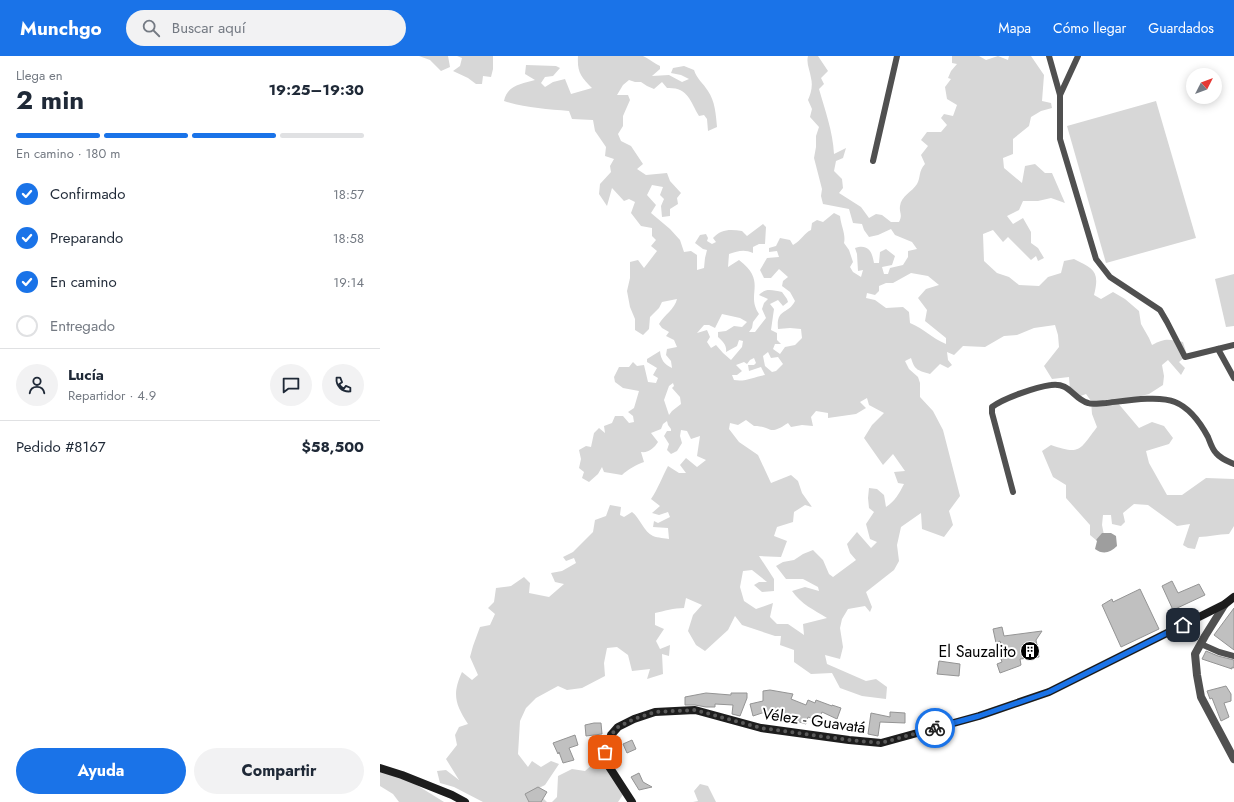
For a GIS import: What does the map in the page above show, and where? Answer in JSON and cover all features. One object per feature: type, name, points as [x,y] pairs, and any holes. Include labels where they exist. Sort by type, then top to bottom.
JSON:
[{"type":"street","name":"Vélez - Guavatá","points":[[632,802],[608,765],[605,752],[611,735],[618,727],[634,719],[655,712],[695,710],[761,728],[881,743],[979,716],[1049,692],[1225,604],[1234,597]]},
{"type":"street","points":[[1225,604],[1196,654],[1196,675],[1201,697],[1234,759]]},
{"type":"street","points":[[380,768],[452,795],[465,802]]},
{"type":"lane","points":[[873,161],[897,56]]},
{"type":"lane","points":[[1049,56],[1060,95],[1060,139],[1096,259],[1110,277],[1160,310],[1185,357],[1234,345]]},
{"type":"lane","points":[[1060,95],[1078,56]]},
{"type":"lane","points":[[1218,349],[1234,378]]},
{"type":"lane","points":[[1013,492],[992,413],[992,407],[1006,400],[1051,385],[1061,385],[1088,403],[1157,399],[1175,402],[1192,414],[1201,425],[1215,453],[1222,459],[1234,464]]},
{"type":"lane","points":[[1201,644],[1234,656]]},
{"type":"shaded area","points":[[419,56],[448,56],[450,67],[441,71],[430,60]]},
{"type":"shaded area","points":[[457,56],[493,56],[493,69],[491,77],[483,76],[482,84],[476,84],[468,78],[453,71],[460,66],[462,58]]},
{"type":"shaded area","points":[[578,56],[643,56],[660,66],[660,69],[652,76],[669,75],[682,82],[689,79],[681,75],[671,73],[673,68],[684,66],[694,70],[712,99],[715,108],[717,127],[708,131],[707,119],[704,115],[699,116],[688,96],[684,92],[674,88],[667,88],[662,82],[654,89],[641,82],[629,80],[623,85],[617,95],[628,95],[630,100],[623,116],[623,126],[618,134],[621,141],[631,146],[643,164],[637,169],[646,175],[667,173],[670,181],[681,193],[677,198],[678,204],[670,209],[670,216],[662,217],[661,206],[664,199],[660,195],[663,187],[652,185],[647,195],[656,205],[651,213],[670,229],[680,240],[684,252],[691,251],[697,255],[697,270],[704,268],[707,250],[695,243],[700,235],[706,234],[708,238],[707,241],[712,244],[716,242],[713,238],[723,231],[742,231],[747,236],[763,224],[766,227],[765,244],[759,244],[753,247],[753,253],[741,251],[729,254],[728,267],[739,260],[748,268],[754,281],[755,307],[759,314],[753,322],[752,328],[749,332],[755,332],[766,318],[762,309],[764,303],[768,299],[759,295],[764,291],[770,290],[782,292],[787,299],[788,302],[783,306],[778,300],[770,304],[774,309],[771,330],[777,333],[777,340],[781,344],[775,344],[773,349],[780,354],[785,347],[795,345],[802,338],[801,329],[778,329],[779,318],[795,301],[790,292],[782,286],[783,281],[788,277],[779,269],[771,278],[764,278],[760,270],[767,258],[779,257],[777,251],[769,252],[769,248],[776,246],[780,238],[790,240],[793,245],[811,230],[812,223],[817,220],[823,222],[834,213],[840,216],[844,243],[849,250],[853,262],[850,267],[853,272],[861,277],[863,270],[858,271],[857,254],[855,248],[863,247],[869,250],[874,263],[879,263],[880,252],[886,249],[895,256],[892,265],[882,267],[884,274],[888,274],[890,268],[903,265],[908,257],[908,251],[917,249],[912,242],[895,235],[891,229],[869,237],[862,224],[853,223],[849,209],[823,204],[821,196],[822,189],[814,158],[816,136],[819,127],[810,117],[812,109],[808,100],[812,84],[808,56],[818,56],[828,71],[821,78],[824,84],[819,89],[830,129],[834,154],[846,148],[843,158],[836,161],[834,171],[842,179],[843,188],[839,193],[861,207],[869,218],[876,214],[882,215],[891,222],[899,222],[901,217],[900,208],[902,199],[917,184],[921,170],[925,164],[921,155],[928,146],[921,140],[927,132],[941,132],[947,125],[941,118],[944,114],[953,116],[957,105],[947,99],[945,87],[951,79],[948,78],[951,71],[957,64],[952,63],[952,56],[979,56],[986,60],[998,56],[1008,60],[1009,56],[1031,56],[1044,75],[1042,101],[1051,103],[1052,108],[1041,111],[1031,117],[1029,126],[1013,139],[1013,154],[1003,158],[1004,168],[1022,183],[1025,166],[1035,164],[1045,173],[1052,173],[1065,203],[1051,198],[1038,201],[1023,201],[1019,210],[1007,216],[1013,224],[1023,218],[1031,232],[1031,243],[1038,248],[1044,258],[1038,261],[1036,256],[1031,260],[1008,237],[1003,242],[993,230],[983,234],[984,261],[997,273],[1009,277],[1019,285],[1039,286],[1048,277],[1061,273],[1064,261],[1074,259],[1091,268],[1094,272],[1096,276],[1096,287],[1094,295],[1101,299],[1113,292],[1125,299],[1139,311],[1141,324],[1152,345],[1160,341],[1167,340],[1183,342],[1187,355],[1179,362],[1185,368],[1181,375],[1168,360],[1162,365],[1164,376],[1163,385],[1149,394],[1117,402],[1139,428],[1152,422],[1164,426],[1173,438],[1169,444],[1146,451],[1149,463],[1167,495],[1182,495],[1206,478],[1234,479],[1234,526],[1229,534],[1199,537],[1195,549],[1188,548],[1183,545],[1190,524],[1177,526],[1148,505],[1134,504],[1123,513],[1125,522],[1121,526],[1112,524],[1111,515],[1103,515],[1102,525],[1104,535],[1096,540],[1090,535],[1090,525],[1066,498],[1066,485],[1053,477],[1042,451],[1051,445],[1068,450],[1078,449],[1097,427],[1092,414],[1091,401],[1086,394],[1078,397],[1070,390],[1069,377],[1052,379],[1044,366],[1059,347],[1055,325],[1034,328],[1017,335],[1004,336],[985,347],[963,346],[954,355],[947,352],[948,360],[952,365],[948,368],[940,364],[930,374],[916,368],[911,358],[905,361],[909,369],[918,377],[920,383],[920,397],[933,411],[943,430],[960,496],[949,511],[953,525],[944,537],[922,529],[921,513],[901,527],[897,545],[899,561],[894,570],[866,592],[872,607],[870,612],[865,606],[848,609],[842,619],[840,628],[843,647],[840,659],[825,655],[827,664],[866,681],[876,679],[887,687],[886,699],[862,696],[840,688],[832,673],[811,674],[794,662],[794,650],[780,645],[781,636],[775,636],[742,625],[735,616],[728,630],[705,651],[696,645],[688,631],[693,615],[702,605],[686,598],[684,608],[655,613],[655,625],[664,629],[656,641],[660,649],[670,645],[669,656],[662,654],[663,674],[647,679],[650,669],[632,671],[628,655],[617,647],[607,648],[604,663],[605,676],[582,688],[567,690],[558,686],[536,698],[526,708],[520,721],[518,754],[528,767],[532,761],[541,767],[551,761],[559,764],[545,785],[535,790],[547,802],[483,802],[454,787],[440,783],[437,771],[446,770],[459,780],[446,759],[457,745],[455,735],[459,727],[468,724],[460,711],[456,699],[457,687],[462,672],[472,680],[478,675],[470,657],[480,627],[490,625],[495,614],[488,608],[494,602],[496,588],[511,586],[524,577],[530,583],[529,593],[549,597],[564,584],[555,582],[551,573],[562,571],[576,563],[574,558],[566,561],[563,557],[573,552],[593,532],[595,520],[606,516],[610,505],[621,507],[620,515],[624,517],[632,512],[647,531],[653,536],[669,539],[668,528],[653,527],[654,521],[658,523],[670,517],[668,512],[659,515],[652,513],[660,506],[651,499],[668,466],[679,473],[686,473],[680,465],[686,458],[697,467],[706,460],[697,456],[700,436],[691,439],[687,431],[681,430],[680,436],[682,443],[677,451],[671,454],[667,450],[669,444],[664,436],[667,431],[671,431],[671,429],[667,421],[663,424],[661,429],[651,433],[658,442],[651,450],[641,452],[644,462],[632,467],[622,475],[604,472],[602,467],[598,474],[589,482],[582,478],[584,472],[579,468],[581,459],[579,450],[586,446],[591,447],[594,433],[599,428],[605,433],[604,426],[612,423],[615,416],[623,416],[629,423],[634,422],[633,416],[628,412],[634,408],[639,391],[623,388],[615,382],[614,377],[619,367],[629,367],[633,362],[637,366],[644,365],[648,382],[656,383],[658,378],[653,375],[657,368],[647,362],[647,359],[660,351],[663,361],[672,368],[671,361],[666,355],[667,349],[677,347],[674,340],[666,336],[669,332],[662,328],[659,324],[674,306],[677,299],[662,302],[659,308],[650,317],[649,329],[643,335],[635,330],[635,319],[630,307],[627,291],[630,278],[630,262],[638,260],[644,268],[657,251],[651,246],[656,240],[652,236],[652,228],[641,226],[631,213],[635,202],[629,199],[624,201],[612,188],[607,206],[599,194],[600,184],[611,172],[610,166],[614,159],[605,156],[606,147],[595,131],[593,120],[572,119],[569,111],[528,107],[504,101],[508,92],[512,88],[535,80],[525,74],[526,65],[556,66],[560,68],[553,76],[545,77],[541,83],[545,87],[553,82],[565,79],[571,94],[592,88],[580,74]],"holes":[[[911,273],[928,276],[939,285],[926,289],[918,298],[927,310],[925,321],[946,338],[946,344],[910,323],[909,312],[903,307],[886,308],[875,300],[866,298],[867,293],[875,295],[879,291],[879,286],[886,283],[893,283]],[[722,314],[740,318],[747,322],[742,327],[734,326],[726,331],[718,332],[718,337],[725,345],[726,352],[737,346],[739,340],[743,341],[742,347],[731,360],[716,345],[711,348],[707,342],[710,337],[707,330],[697,333],[704,325],[709,325],[715,328]],[[768,352],[771,358],[778,357],[783,364],[776,371],[772,372],[765,366],[763,356]],[[754,358],[756,363],[754,365],[748,365],[749,371],[761,367],[765,375],[746,380],[734,380],[732,375],[737,375],[742,371],[736,365],[744,362],[747,364]],[[673,383],[674,386],[672,388],[680,397],[681,404],[669,415],[664,400],[669,386]],[[867,398],[869,405],[884,413],[872,425],[864,438],[883,465],[893,454],[905,471],[894,472],[898,483],[904,484],[896,497],[886,507],[884,495],[877,489],[869,488],[869,508],[874,512],[866,524],[870,539],[877,542],[871,548],[857,532],[847,544],[850,553],[856,560],[833,577],[829,574],[823,560],[813,550],[794,560],[783,562],[776,566],[786,579],[803,579],[818,587],[819,591],[805,587],[792,591],[804,603],[827,618],[803,624],[804,635],[788,624],[777,624],[770,617],[773,603],[756,609],[744,601],[740,587],[743,571],[752,570],[767,582],[759,582],[754,585],[762,592],[774,591],[774,579],[759,556],[781,557],[787,541],[774,536],[777,527],[793,522],[794,512],[805,505],[812,507],[802,493],[798,481],[791,475],[771,483],[758,455],[739,442],[729,429],[730,423],[738,425],[746,420],[754,426],[760,426],[770,430],[776,429],[788,423],[791,427],[802,425],[813,426],[811,417],[816,411],[828,413],[828,418],[856,414],[866,408],[860,402]]]},
{"type":"shaded area","points":[[1156,101],[1196,238],[1106,263],[1067,126]]},
{"type":"shaded area","points":[[1234,274],[1234,326],[1226,327],[1215,279]]},
{"type":"shaded area","points":[[1102,533],[1111,533],[1116,536],[1117,546],[1109,552],[1104,553],[1095,549],[1096,540]]},
{"type":"shaded area","points":[[606,753],[624,793],[618,802],[552,802],[557,797],[558,776],[572,769],[585,771]]},
{"type":"shaded area","points":[[380,765],[407,779],[444,802],[399,802],[393,794],[380,786]]},
{"type":"shaded area","points":[[700,784],[708,786],[716,802],[693,802],[698,801],[694,791]]},
{"type":"building","points":[[1172,581],[1178,593],[1199,584],[1205,595],[1173,610],[1162,586]]},
{"type":"building","points":[[1140,589],[1159,629],[1121,647],[1102,605],[1112,599],[1113,602]]},
{"type":"building","points":[[1234,608],[1234,650],[1214,635]]},
{"type":"building","name":"El Sauzalito","points":[[1002,627],[1004,636],[1042,631],[1036,640],[1039,657],[1020,659],[1021,665],[1000,673],[997,664],[1002,662],[1001,659],[1005,657],[1000,641],[996,643],[993,629]]},
{"type":"building","points":[[1206,651],[1234,660],[1234,668],[1232,667],[1232,669],[1202,659]]},
{"type":"building","points":[[939,661],[960,664],[959,676],[937,674]]},
{"type":"building","points":[[1226,686],[1231,694],[1231,701],[1224,703],[1229,717],[1221,721],[1212,698],[1210,699],[1207,691]]},
{"type":"building","points":[[770,690],[793,694],[791,699],[806,705],[808,700],[815,703],[816,700],[841,708],[837,719],[822,712],[818,721],[808,717],[806,724],[793,720],[794,717],[765,712],[753,716],[750,704],[763,701],[763,691]]},
{"type":"building","points":[[706,693],[731,695],[731,693],[747,693],[747,698],[740,716],[732,714],[733,705],[715,704],[715,707],[706,707],[685,705],[685,697]]},
{"type":"building","points":[[890,712],[905,713],[905,723],[880,722],[878,736],[868,734],[871,713],[890,717]]},
{"type":"building","points":[[601,723],[602,734],[586,736],[585,725]]},
{"type":"building","points":[[575,735],[578,745],[569,748],[574,760],[563,763],[559,752],[558,754],[553,743]]},
{"type":"building","points":[[632,740],[636,749],[627,753],[623,744]]},
{"type":"building","points":[[639,773],[643,782],[652,787],[639,790],[631,777]]},
{"type":"building","points":[[538,787],[547,792],[541,802],[529,802],[525,794]]},
{"type":"way so far","points":[[605,752],[611,735],[618,727],[634,719],[655,712],[695,710],[761,728],[881,743],[935,728]]},
{"type":"place","name":"El Sauzalito","points":[[1030,651]]},
{"type":"route","points":[[935,728],[979,716],[1049,692],[1183,625]]}]
